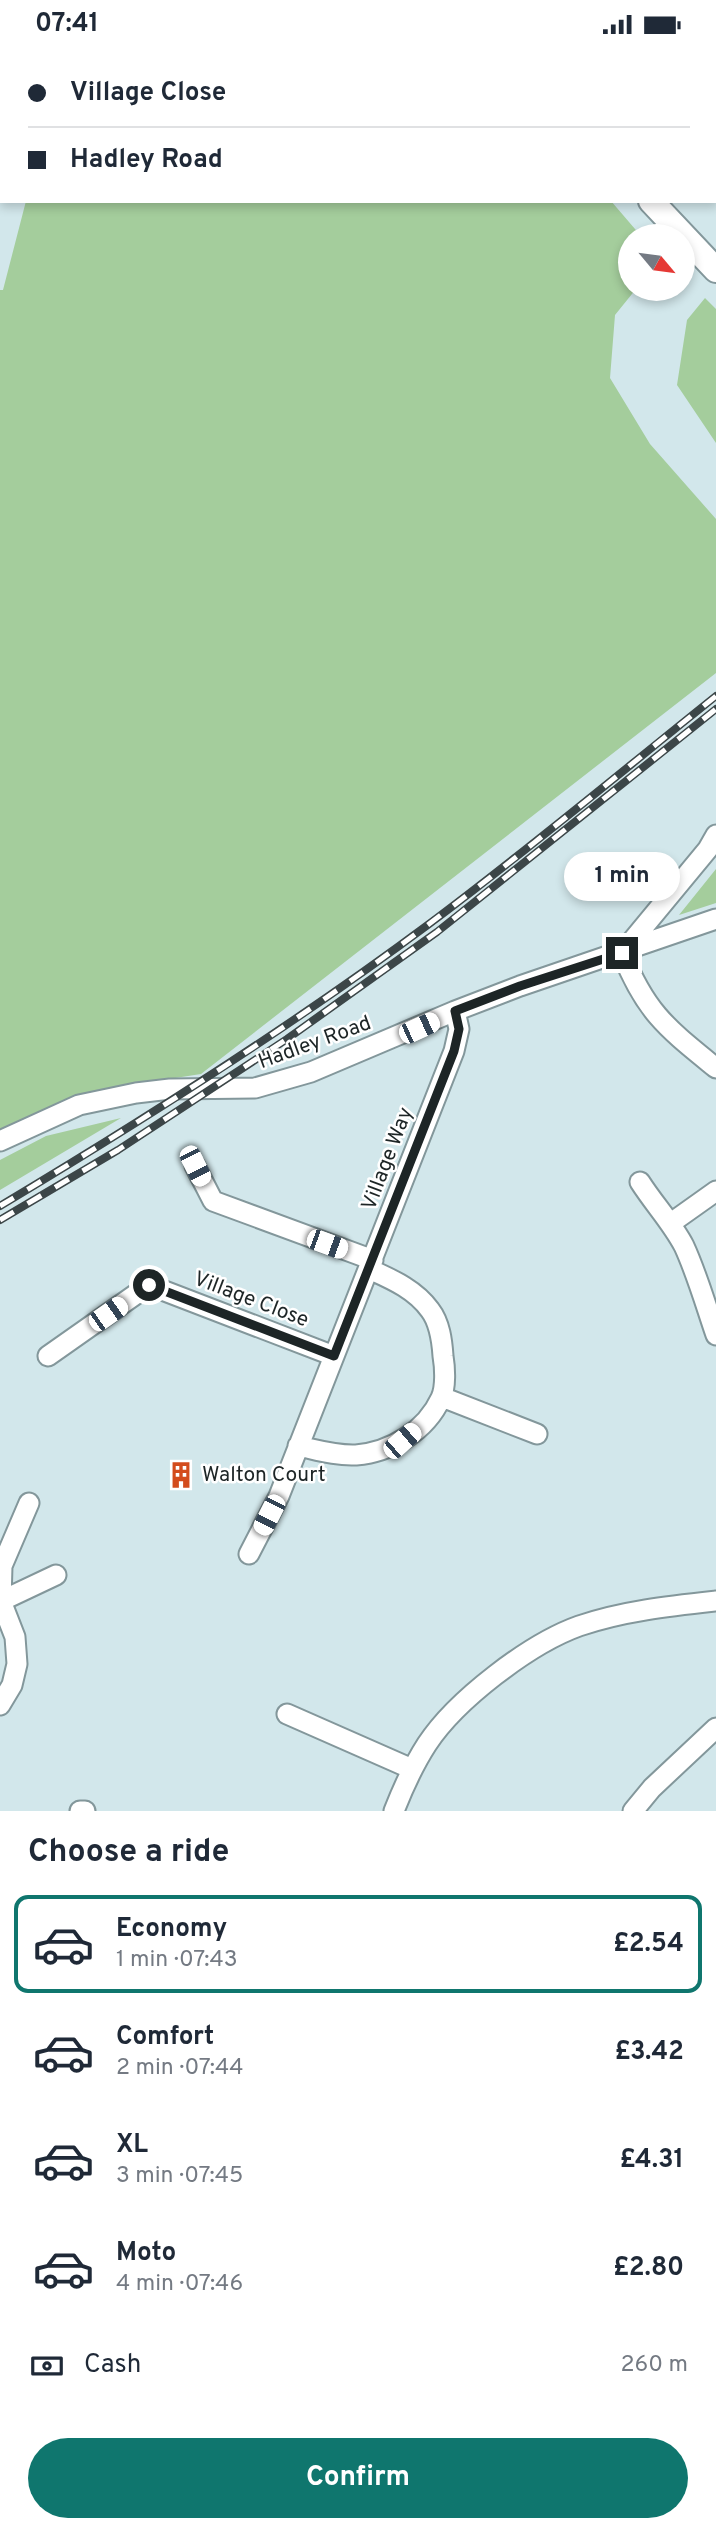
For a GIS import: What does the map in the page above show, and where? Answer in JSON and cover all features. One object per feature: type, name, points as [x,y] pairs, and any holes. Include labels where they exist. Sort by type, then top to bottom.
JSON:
[{"type":"main road","points":[[652,203],[716,270]]},
{"type":"street","points":[[716,835],[708,849],[622,953],[642,999],[658,1019],[716,1068]]},
{"type":"street","name":"Hadley Road","points":[[0,1141],[79,1105],[136,1093],[170,1089],[255,1088],[289,1079],[520,986],[716,919]]},
{"type":"street","name":"Village Way","points":[[249,1554],[279,1496],[454,1051],[459,1029],[455,1011]]},
{"type":"street","points":[[195,1166],[213,1201],[371,1265],[417,1295],[432,1312],[441,1335],[445,1369],[442,1397],[422,1424],[402,1441],[382,1450],[355,1455],[332,1454],[298,1446]]},
{"type":"street","points":[[640,1182],[656,1207],[671,1223],[685,1248],[716,1335]]},
{"type":"street","points":[[671,1223],[716,1191]]},
{"type":"street","name":"Village Close","points":[[48,1356],[149,1285],[334,1356]]},
{"type":"street","points":[[442,1397],[537,1434]]},
{"type":"street","points":[[0,1705],[12,1685],[17,1664],[15,1637],[1,1601],[2,1566],[29,1503]]},
{"type":"street","points":[[1,1601],[57,1575]]},
{"type":"street","points":[[394,1811],[412,1769],[429,1742],[452,1714],[519,1658],[577,1627],[614,1616],[644,1609],[716,1601]]},
{"type":"street","points":[[287,1714],[412,1769]]},
{"type":"street","points":[[632,1811],[716,1728]]},
{"type":"green space","points":[[25,203],[613,203],[631,224],[618,224],[618,301],[626,301],[615,315],[610,378],[650,444],[716,519],[716,673],[201,1074],[98,1090],[0,1132],[0,290],[3,290]]},
{"type":"green space","points":[[705,298],[716,309],[716,443],[677,385],[687,320]]},
{"type":"green space","points":[[716,869],[716,903],[679,915]]},
{"type":"green space","points":[[121,1118],[0,1190],[0,1160],[46,1136]]},
{"type":"railway","points":[[0,1206],[218,1070],[377,962],[502,868],[716,696]]},
{"type":"railway","points":[[0,1220],[118,1150],[287,1039],[437,932],[716,709]]},
{"type":"place","name":"Walton Court","points":[[181,1475]]},
{"type":"route","points":[[149,1285],[334,1356],[454,1051],[459,1029],[455,1011],[520,986],[622,953]]}]
